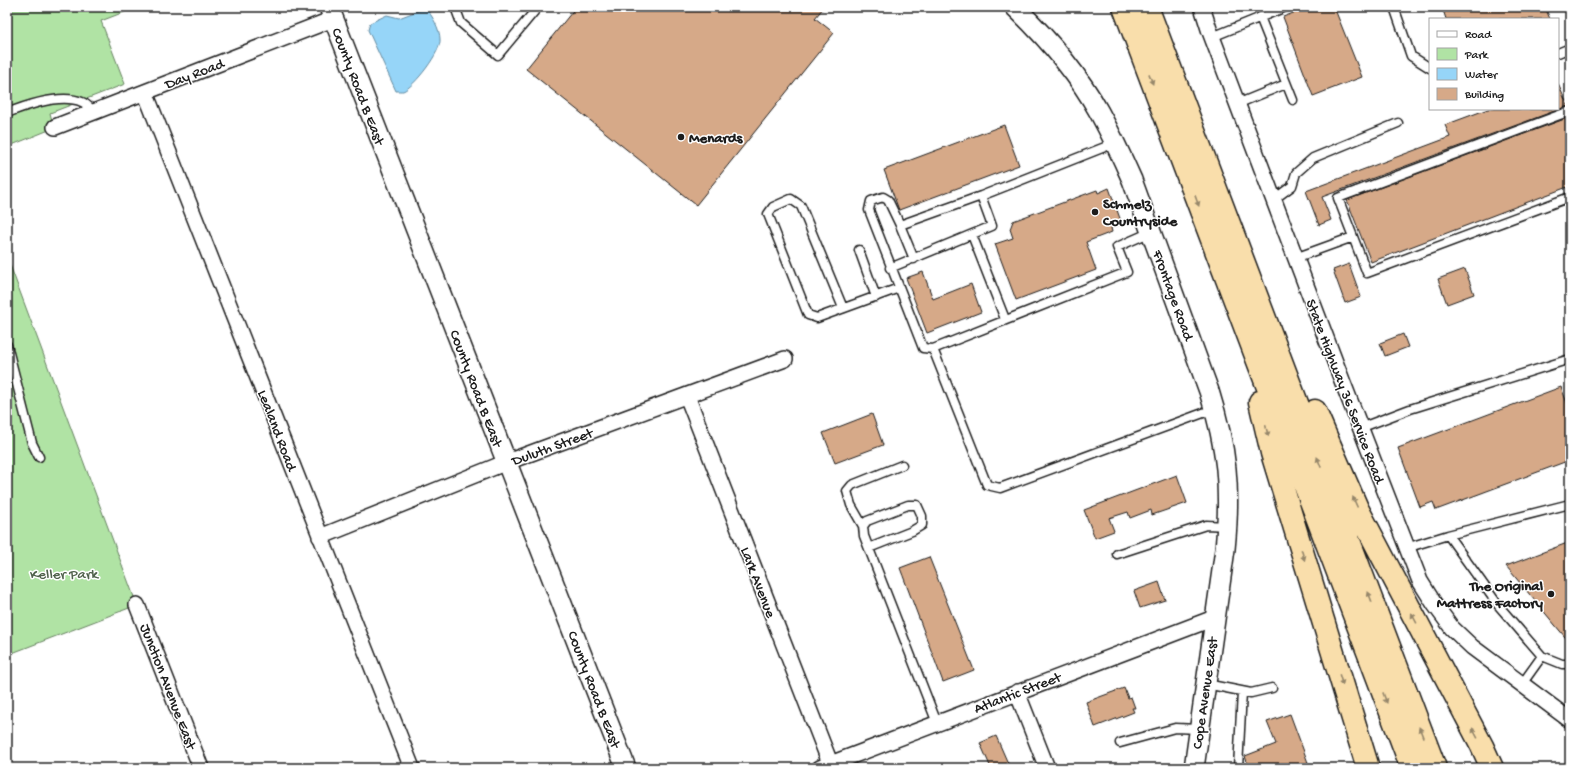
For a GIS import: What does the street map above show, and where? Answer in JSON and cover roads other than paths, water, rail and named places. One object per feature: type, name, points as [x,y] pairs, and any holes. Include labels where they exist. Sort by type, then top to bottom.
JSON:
[{"type":"highway","points":[[1120,7],[1138,42]]},
{"type":"highway","points":[[1124,7],[1412,768]]},
{"type":"highway","points":[[1147,7],[1435,768]]},
{"type":"highway","points":[[1162,7],[1181,68],[1210,173]]},
{"type":"highway","points":[[1221,203],[1288,348],[1357,508],[1482,746],[1492,768]]},
{"type":"highway","points":[[1238,311],[1272,452],[1368,768]]},
{"type":"street","name":"Frontage Road","points":[[1015,7],[1041,33],[1079,80],[1116,143],[1132,180],[1214,409],[1224,450],[1228,483],[1227,526],[1214,618]]},
{"type":"street","name":"State Highway 36 Service Road","points":[[1202,7],[1273,200],[1420,581],[1435,606],[1452,628],[1472,646],[1570,720]]},
{"type":"street","name":"Day Road","points":[[55,127],[145,92],[331,13]]},
{"type":"street","name":"County Road B East","points":[[331,13],[626,768]]},
{"type":"street","name":"Lealand Road","points":[[145,92],[412,768]]},
{"type":"street","name":"Duluth Street","points":[[320,537],[507,462],[785,359]]},
{"type":"street","name":"Lark Avenue","points":[[687,396],[828,767]]},
{"type":"street","name":"Junction Avenue East","points":[[137,605],[201,768]]},
{"type":"street","name":"Atlantic Street","points":[[828,767],[1017,692],[1214,618]]},
{"type":"street","name":"Cope Avenue East","points":[[1194,768],[1214,618]]},
{"type":"street","points":[[1017,692],[1047,768]]},
{"type":"lane","points":[[455,7],[461,24],[498,55],[538,7]]},
{"type":"lane","points":[[1212,36],[1286,7]]},
{"type":"lane","points":[[1394,7],[1411,56],[1429,67]]},
{"type":"lane","points":[[1260,17],[1292,100]]},
{"type":"lane","points":[[1559,53],[1570,48]]},
{"type":"lane","points":[[1237,104],[1286,84]]},
{"type":"lane","points":[[7,113],[20,107],[51,100],[72,100],[83,102],[95,112]]},
{"type":"lane","points":[[1570,111],[1338,198],[1367,273],[1570,197]]},
{"type":"lane","points":[[1273,200],[1292,186],[1296,173],[1313,158],[1398,123]]},
{"type":"lane","points":[[900,225],[981,196],[1116,143]]},
{"type":"lane","points":[[914,259],[888,200],[883,196],[871,201],[869,210],[890,268],[923,348],[933,349],[1005,319],[1127,272],[1117,247],[1151,232]]},
{"type":"lane","points":[[890,268],[992,226],[981,196]]},
{"type":"lane","points":[[843,308],[801,206],[791,199],[773,207],[768,214],[808,315],[817,318],[899,288]]},
{"type":"lane","points":[[972,235],[1005,319]]},
{"type":"lane","points":[[1296,258],[1353,237]]},
{"type":"lane","points":[[859,250],[876,297]]},
{"type":"lane","points":[[7,345],[32,443],[39,457]]},
{"type":"lane","points":[[933,349],[987,485],[1000,488],[1214,409]]},
{"type":"lane","points":[[1360,428],[1410,409],[1570,359]]},
{"type":"lane","points":[[902,464],[852,484],[847,491],[851,506],[863,526],[864,536],[937,723]]},
{"type":"lane","points":[[1406,548],[1448,535],[1570,504]]},
{"type":"lane","points":[[863,526],[867,521],[908,506],[917,505],[922,516],[922,525],[912,531],[869,548]]},
{"type":"lane","points":[[1117,554],[1206,526],[1227,526]]},
{"type":"lane","points":[[1448,535],[1498,605],[1542,656],[1562,664],[1570,664]]},
{"type":"lane","points":[[1522,684],[1542,656]]},
{"type":"lane","points":[[1206,684],[1251,693],[1272,688]]},
{"type":"lane","points":[[1238,768],[1242,692]]},
{"type":"lane","points":[[1120,743],[1175,728],[1199,729]]},
{"type":"water","points":[[425,8],[433,18],[440,35],[437,52],[414,83],[403,91],[396,91],[368,30],[370,23],[387,15],[399,18]]},
{"type":"place","name":"Menards","points":[[681,137]]},
{"type":"place","name":"Schmelz Countryside","points":[[1095,212]]},
{"type":"place","name":"The Original Mattress Factory","points":[[1551,594]]},
{"type":"park label","name":"Keller Park","points":[[64,573]]}]
